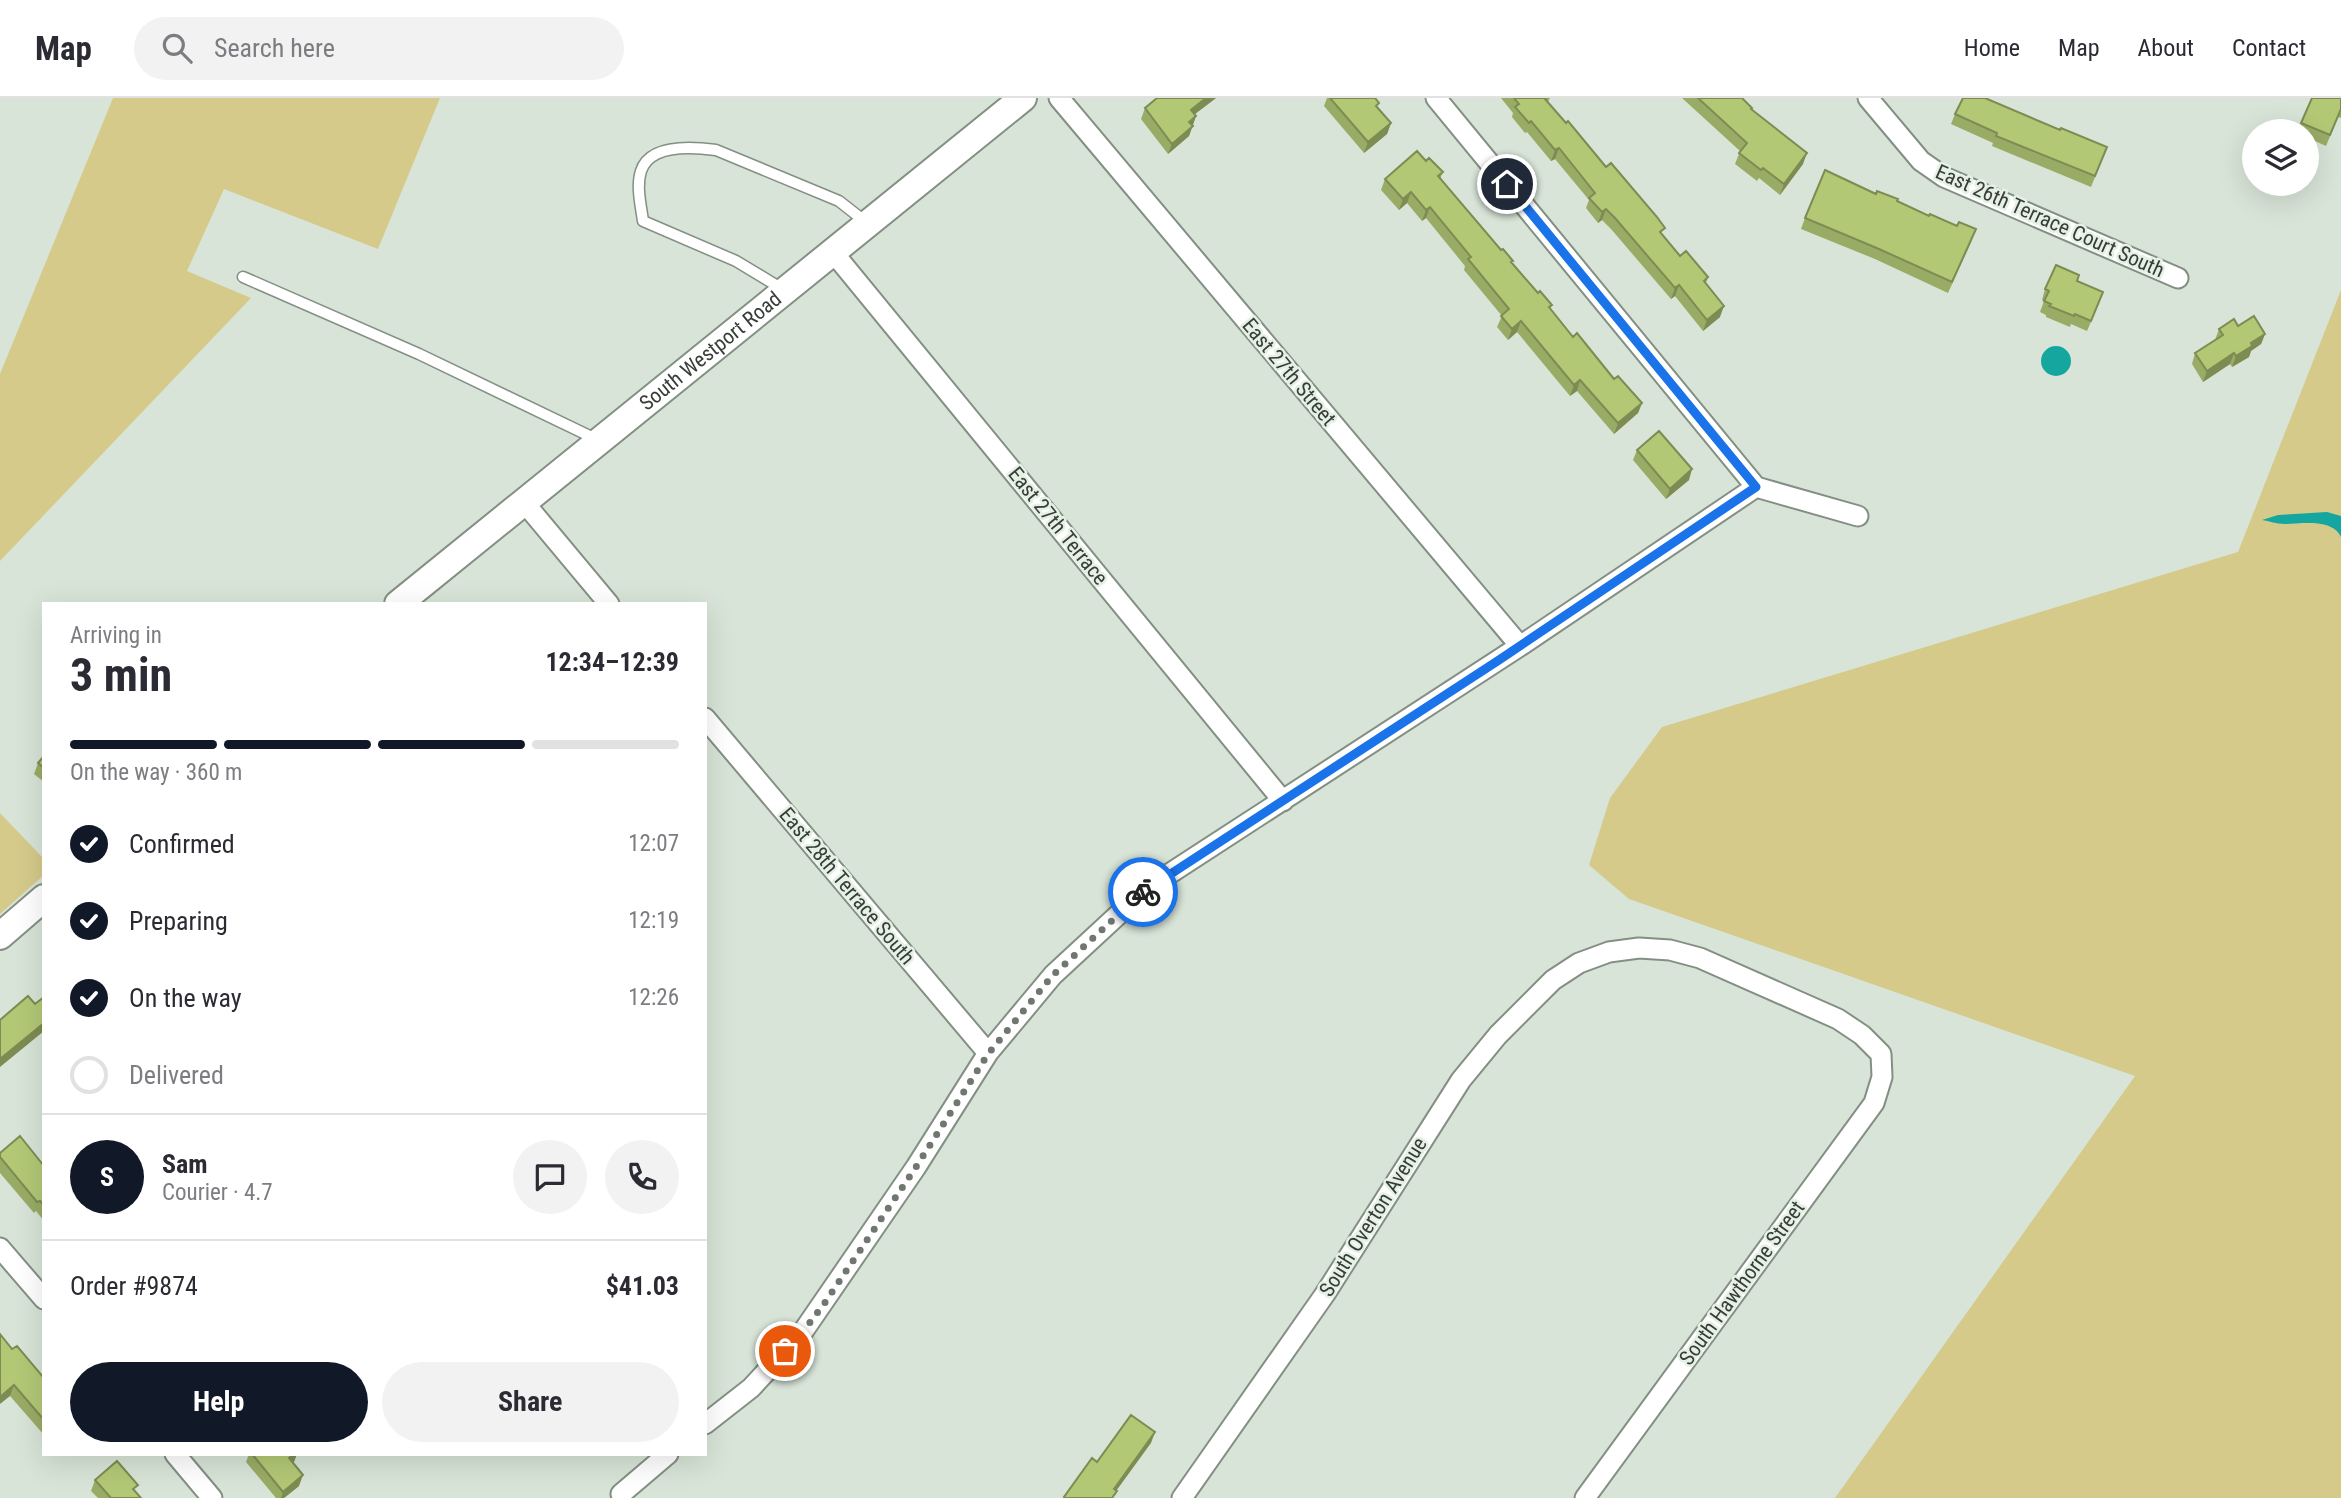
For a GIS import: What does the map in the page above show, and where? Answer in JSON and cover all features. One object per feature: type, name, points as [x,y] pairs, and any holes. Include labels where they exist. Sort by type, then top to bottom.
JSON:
[{"type":"street","name":"South Westport Road","points":[[400,602],[1023,98]]},
{"type":"street","name":"East 27th Street","points":[[1059,98],[1520,646]]},
{"type":"street","points":[[1436,98],[1756,487],[1858,516]]},
{"type":"street","name":"East 26th Terrace Court South","points":[[1868,98],[1921,161],[1944,177],[2178,278]]},
{"type":"street","name":"East 27th Terrace","points":[[832,251],[1283,801]]},
{"type":"street","points":[[707,1422],[751,1388],[802,1333],[916,1167],[988,1054],[1053,975],[1122,909],[1146,889],[1520,646],[1756,487]]},
{"type":"street","points":[[523,501],[607,602]]},
{"type":"street","name":"East 28th Terrace South","points":[[707,720],[988,1054]]},
{"type":"street","points":[[0,936],[42,900]]},
{"type":"street","name":"South Overton Avenue","points":[[1182,1498],[1325,1294],[1461,1080],[1497,1035],[1553,980],[1588,960],[1609,952],[1639,948],[1670,950],[1700,958],[1838,1019],[1862,1035],[1881,1054],[1882,1060]]},
{"type":"street","name":"South Hawthorne Street","points":[[1585,1498],[1874,1103],[1882,1077],[1882,1060]]},
{"type":"street","points":[[0,1248],[42,1297]]},
{"type":"street","points":[[177,1456],[212,1498]]},
{"type":"street","points":[[621,1494],[666,1456]]},
{"type":"lane","points":[[784,290],[736,261],[643,221],[639,183],[641,170],[648,160],[659,153],[679,149],[716,149],[839,201],[867,223]]},
{"type":"lane","points":[[243,277],[419,354],[599,440]]},
{"type":"shaded area","points":[[113,98],[440,98],[378,249],[224,189],[187,271],[251,298],[0,561],[0,374]]},
{"type":"shaded area","points":[[2341,290],[2341,1498],[1835,1498],[2135,1076],[1629,899],[1589,865],[1610,798],[1662,727],[2238,552]]},
{"type":"shaded area","points":[[0,813],[42,857],[42,877],[0,914]]},
{"type":"water","points":[[2056,346],[2067,350],[2071,361],[2067,372],[2056,376],[2045,372],[2041,361],[2045,350]]},
{"type":"water","points":[[2327,512],[2341,516],[2341,537],[2331,527],[2323,525],[2281,524],[2262,520],[2278,515]]},
{"type":"building","points":[[1157,98],[1206,98],[1191,110],[1196,116],[1189,122],[1193,126],[1172,144],[1145,108]]},
{"type":"building","points":[[1330,98],[1375,98],[1379,103],[1376,106],[1391,123],[1368,142]]},
{"type":"building","points":[[1514,98],[1547,98],[1545,99],[1566,123],[1568,121],[1606,167],[1611,163],[1657,217],[1665,228],[1660,232],[1680,256],[1686,251],[1708,277],[1704,281],[1724,306],[1707,320],[1679,285],[1675,288],[1615,218],[1606,209],[1602,212],[1589,198],[1595,193],[1559,148],[1555,150],[1531,121],[1529,123],[1515,107],[1519,104]]},
{"type":"building","points":[[1698,98],[1742,98],[1751,109],[1807,153],[1784,184],[1739,153],[1747,143]]},
{"type":"building","points":[[1963,98],[1985,98],[2107,147],[2095,176],[1996,136],[1997,133],[1955,114]]},
{"type":"building","points":[[2312,98],[2341,98],[2341,109],[2330,135],[2319,130],[2319,119],[2303,119]]},
{"type":"building","points":[[1417,151],[1426,161],[1429,158],[1443,172],[1438,176],[1538,293],[1540,291],[1552,305],[1549,307],[1573,337],[1577,333],[1614,379],[1618,376],[1642,403],[1618,423],[1580,380],[1574,385],[1521,321],[1512,329],[1501,316],[1509,309],[1430,207],[1426,210],[1411,192],[1403,199],[1385,179]]},
{"type":"building","points":[[1825,170],[1876,194],[1877,191],[1898,199],[1897,201],[1929,216],[1930,214],[1957,226],[1959,222],[1976,229],[1952,282],[1805,218]]},
{"type":"building","points":[[2056,265],[2079,275],[2077,281],[2103,292],[2091,321],[2049,306],[2051,304],[2044,301],[2049,291],[2045,289]]},
{"type":"building","points":[[2254,316],[2265,334],[2251,343],[2252,346],[2236,356],[2234,353],[2207,371],[2195,353],[2223,335],[2219,329],[2234,319],[2238,326]]},
{"type":"building","points":[[1659,431],[1692,469],[1670,489],[1637,450]]},
{"type":"building","points":[[28,996],[35,1004],[42,999],[42,1025],[0,1059],[0,1020]]},
{"type":"building","points":[[20,1136],[42,1164],[42,1203],[37,1202],[0,1157],[0,1153]]},
{"type":"building","points":[[0,1334],[12,1349],[17,1346],[42,1376],[42,1418],[14,1385],[0,1397]]},
{"type":"building","points":[[1131,1415],[1155,1432],[1114,1489],[1117,1491],[1112,1498],[1065,1498],[1092,1458],[1097,1462]]},
{"type":"building","points":[[254,1456],[292,1456],[289,1458],[303,1475],[283,1492]]},
{"type":"building","points":[[117,1461],[138,1485],[133,1489],[141,1498],[111,1498],[95,1480]]},
{"type":"way so far","points":[[785,1351],[824,1304],[988,1054],[1053,975],[1143,892]]},
{"type":"route","points":[[1143,892],[1499,660],[1756,487],[1507,184]]}]
